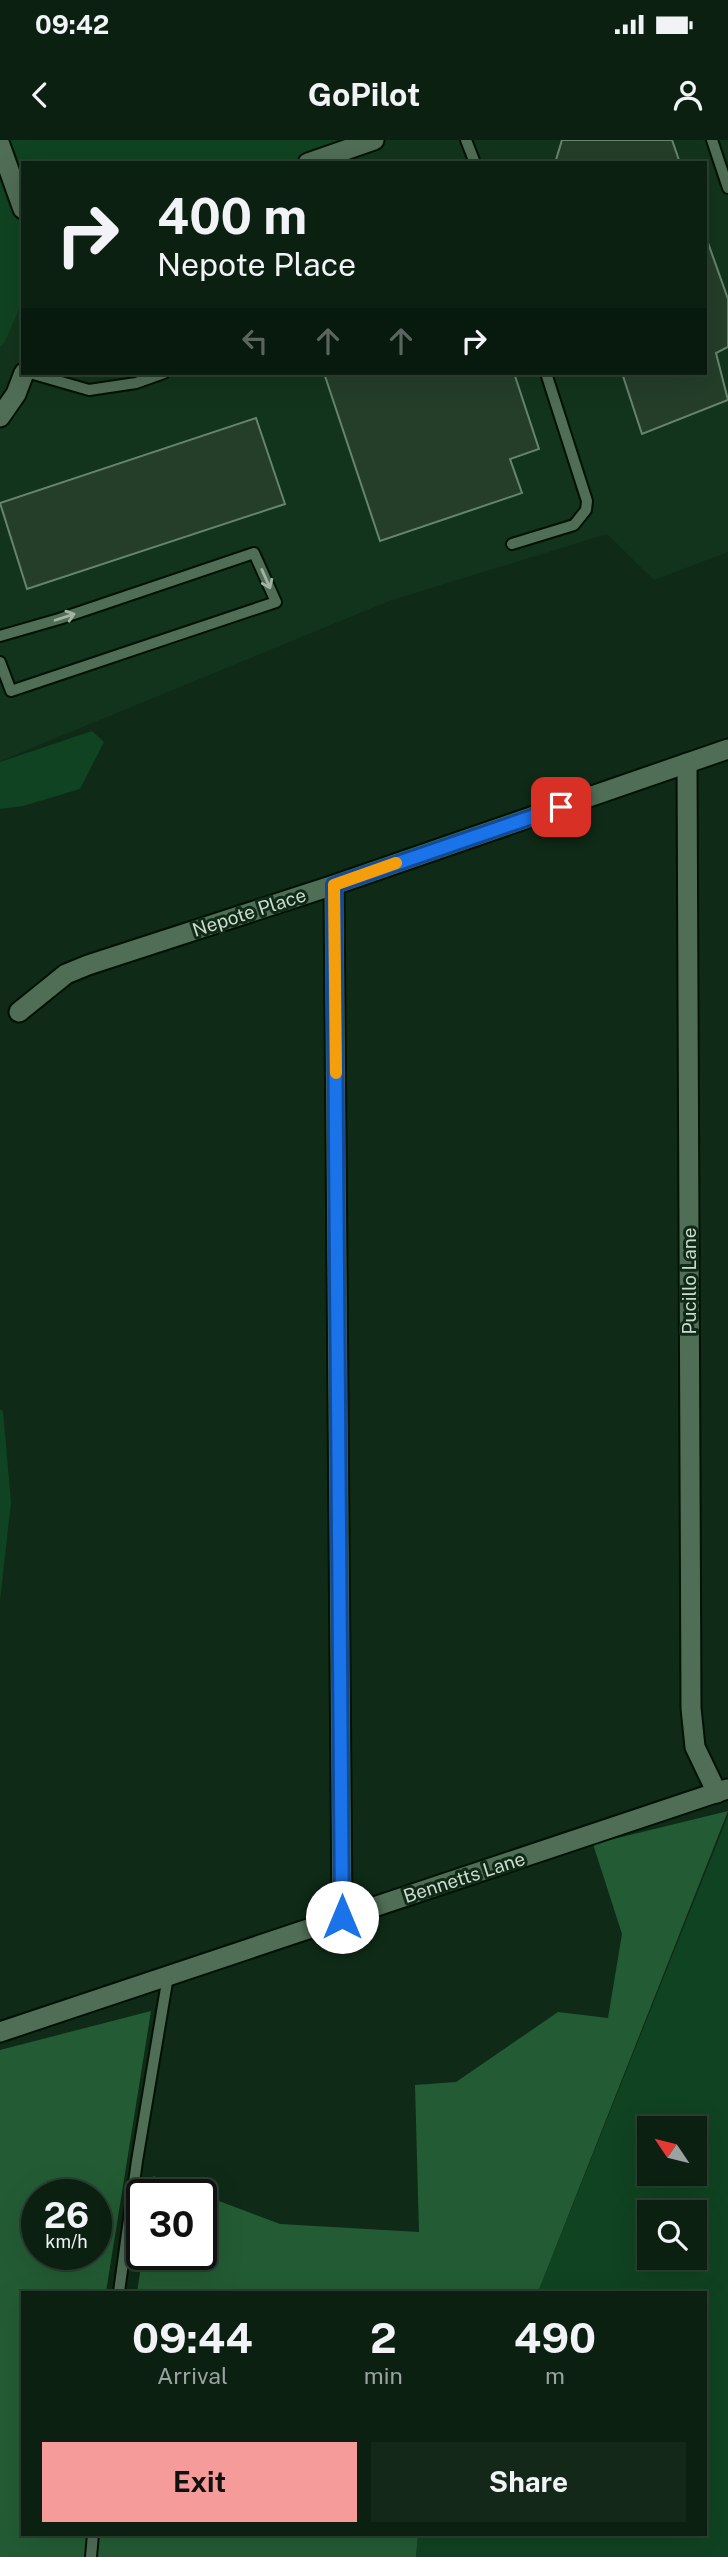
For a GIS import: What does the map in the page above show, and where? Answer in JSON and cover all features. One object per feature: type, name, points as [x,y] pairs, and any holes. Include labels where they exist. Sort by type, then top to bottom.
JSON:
[{"type":"street","points":[[313,161],[374,140]]},
{"type":"street","points":[[0,145],[21,203]]},
{"type":"street","points":[[0,417],[16,394],[23,375]]},
{"type":"street","name":"Nepote Place","points":[[19,1013],[66,974],[88,965],[334,885],[728,750]]},
{"type":"street","name":"Pucillo Lane","points":[[687,763],[691,1708],[695,1747],[722,1791]]},
{"type":"street","points":[[334,885],[342,1917]]},
{"type":"street","name":"Bennetts Lane","points":[[0,2032],[722,1791]]},
{"type":"lane","points":[[466,140],[474,161]]},
{"type":"lane","points":[[712,140],[728,188]]},
{"type":"lane","points":[[37,375],[89,390],[136,383],[158,375]]},
{"type":"lane","points":[[512,544],[574,525],[586,510],[587,501],[547,375]]},
{"type":"lane","points":[[0,636],[59,619],[254,553],[276,602],[11,691],[0,662]]},
{"type":"lane","points":[[118,2291],[136,2161],[168,1976]]},
{"type":"lane","points":[[91,2557],[93,2536]]},
{"type":"shaded area","points":[[0,140],[728,140],[728,552],[654,580],[607,534],[389,601],[0,761]]},
{"type":"shaded area","points":[[0,140],[340,140],[332,148],[297,161],[21,161],[21,304],[5,342],[0,347]]},
{"type":"shaded area","points":[[92,731],[104,742],[80,789],[23,806],[0,809],[0,762]]},
{"type":"shaded area","points":[[0,1409],[3,1411],[11,1502],[0,1601]]},
{"type":"shaded area","points":[[728,1811],[538,2291],[137,2291],[140,2270],[217,2270],[217,2200],[280,2224],[419,2232],[415,2085],[456,2082],[558,2012],[608,2018],[622,1934],[593,1844]]},
{"type":"shaded area","points":[[728,1816],[728,2557],[416,2557],[418,2536],[707,2536],[707,2291],[538,2291]]},
{"type":"shaded area","points":[[151,2011],[112,2255],[112,2179],[21,2179],[21,2270],[110,2270],[106,2291],[21,2291],[21,2536],[418,2536],[416,2557],[0,2557],[0,2050]]},
{"type":"building","points":[[562,140],[672,140],[679,161],[556,161]]},
{"type":"building","points":[[707,240],[728,299],[728,347],[716,353],[728,400],[642,434],[623,375],[707,375]]},
{"type":"building","points":[[325,375],[515,375],[539,449],[510,459],[522,493],[380,541]]},
{"type":"building","points":[[256,418],[285,504],[27,589],[0,503]]},
{"type":"slow traffic","points":[[336,1073],[334,885],[396,863]]},
{"type":"route","points":[[342,1917],[334,885],[561,807]]}]
